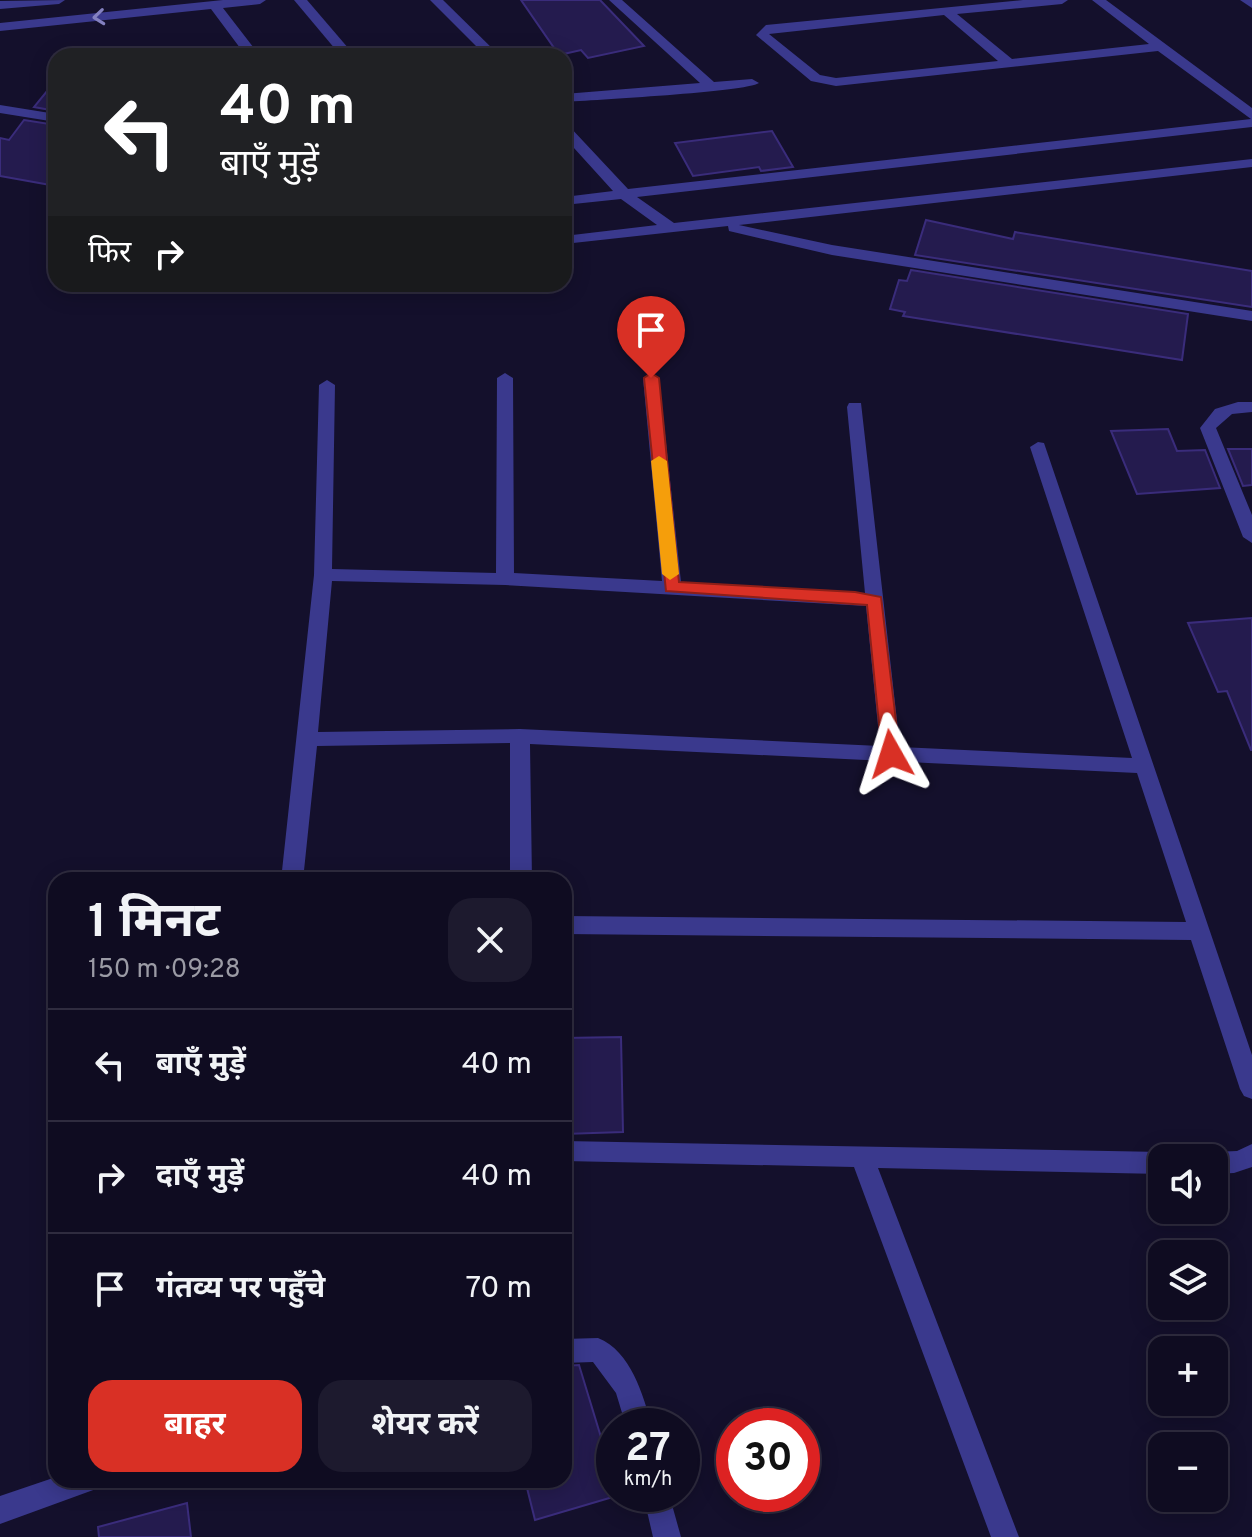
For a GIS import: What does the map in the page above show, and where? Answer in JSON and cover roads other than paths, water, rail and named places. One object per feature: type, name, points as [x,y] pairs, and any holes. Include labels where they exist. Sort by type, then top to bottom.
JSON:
[{"type":"street","points":[[0,5],[59,0]]},
{"type":"street","points":[[0,27],[260,0]]},
{"type":"street","points":[[300,0],[341,48]]},
{"type":"street","points":[[436,0],[485,48]]},
{"type":"street","points":[[615,0],[712,87]]},
{"type":"street","points":[[1062,0],[766,29],[762,35],[816,78],[836,82],[1160,47]]},
{"type":"street","points":[[1098,0],[1252,115]]},
{"type":"street","points":[[1246,0],[1252,4]]},
{"type":"street","points":[[215,6],[247,48]]},
{"type":"street","points":[[946,11],[1011,65]]},
{"type":"street","points":[[572,97],[752,83]]},
{"type":"street","points":[[0,109],[48,117]]},
{"type":"street","points":[[572,200],[1252,123]]},
{"type":"street","points":[[572,138],[624,194],[672,229]]},
{"type":"street","points":[[572,239],[1252,163]]},
{"type":"street","points":[[719,224],[832,250],[1252,316]]},
{"type":"street","points":[[505,378],[505,579]]},
{"type":"street","points":[[651,378],[672,587]]},
{"type":"street","points":[[293,872],[323,575],[327,385]]},
{"type":"street","points":[[855,407],[891,754]]},
{"type":"street","points":[[1252,407],[1230,407],[1213,416],[1208,428],[1252,537]]},
{"type":"street","points":[[1038,447],[1251,1078]]},
{"type":"street","points":[[323,575],[505,579],[855,597],[875,601]]},
{"type":"street","points":[[308,739],[520,736],[1144,766]]},
{"type":"street","points":[[520,736],[521,872]]},
{"type":"street","points":[[572,925],[1201,931]]},
{"type":"street","points":[[572,1151],[1148,1163]]},
{"type":"street","points":[[1228,1164],[1252,1154]]},
{"type":"street","points":[[862,1157],[1005,1537]]},
{"type":"street","points":[[572,1351],[598,1350],[618,1370],[629,1388],[634,1408]]},
{"type":"street","points":[[0,1510],[64,1488]]},
{"type":"street","points":[[661,1512],[667,1537]]}]
